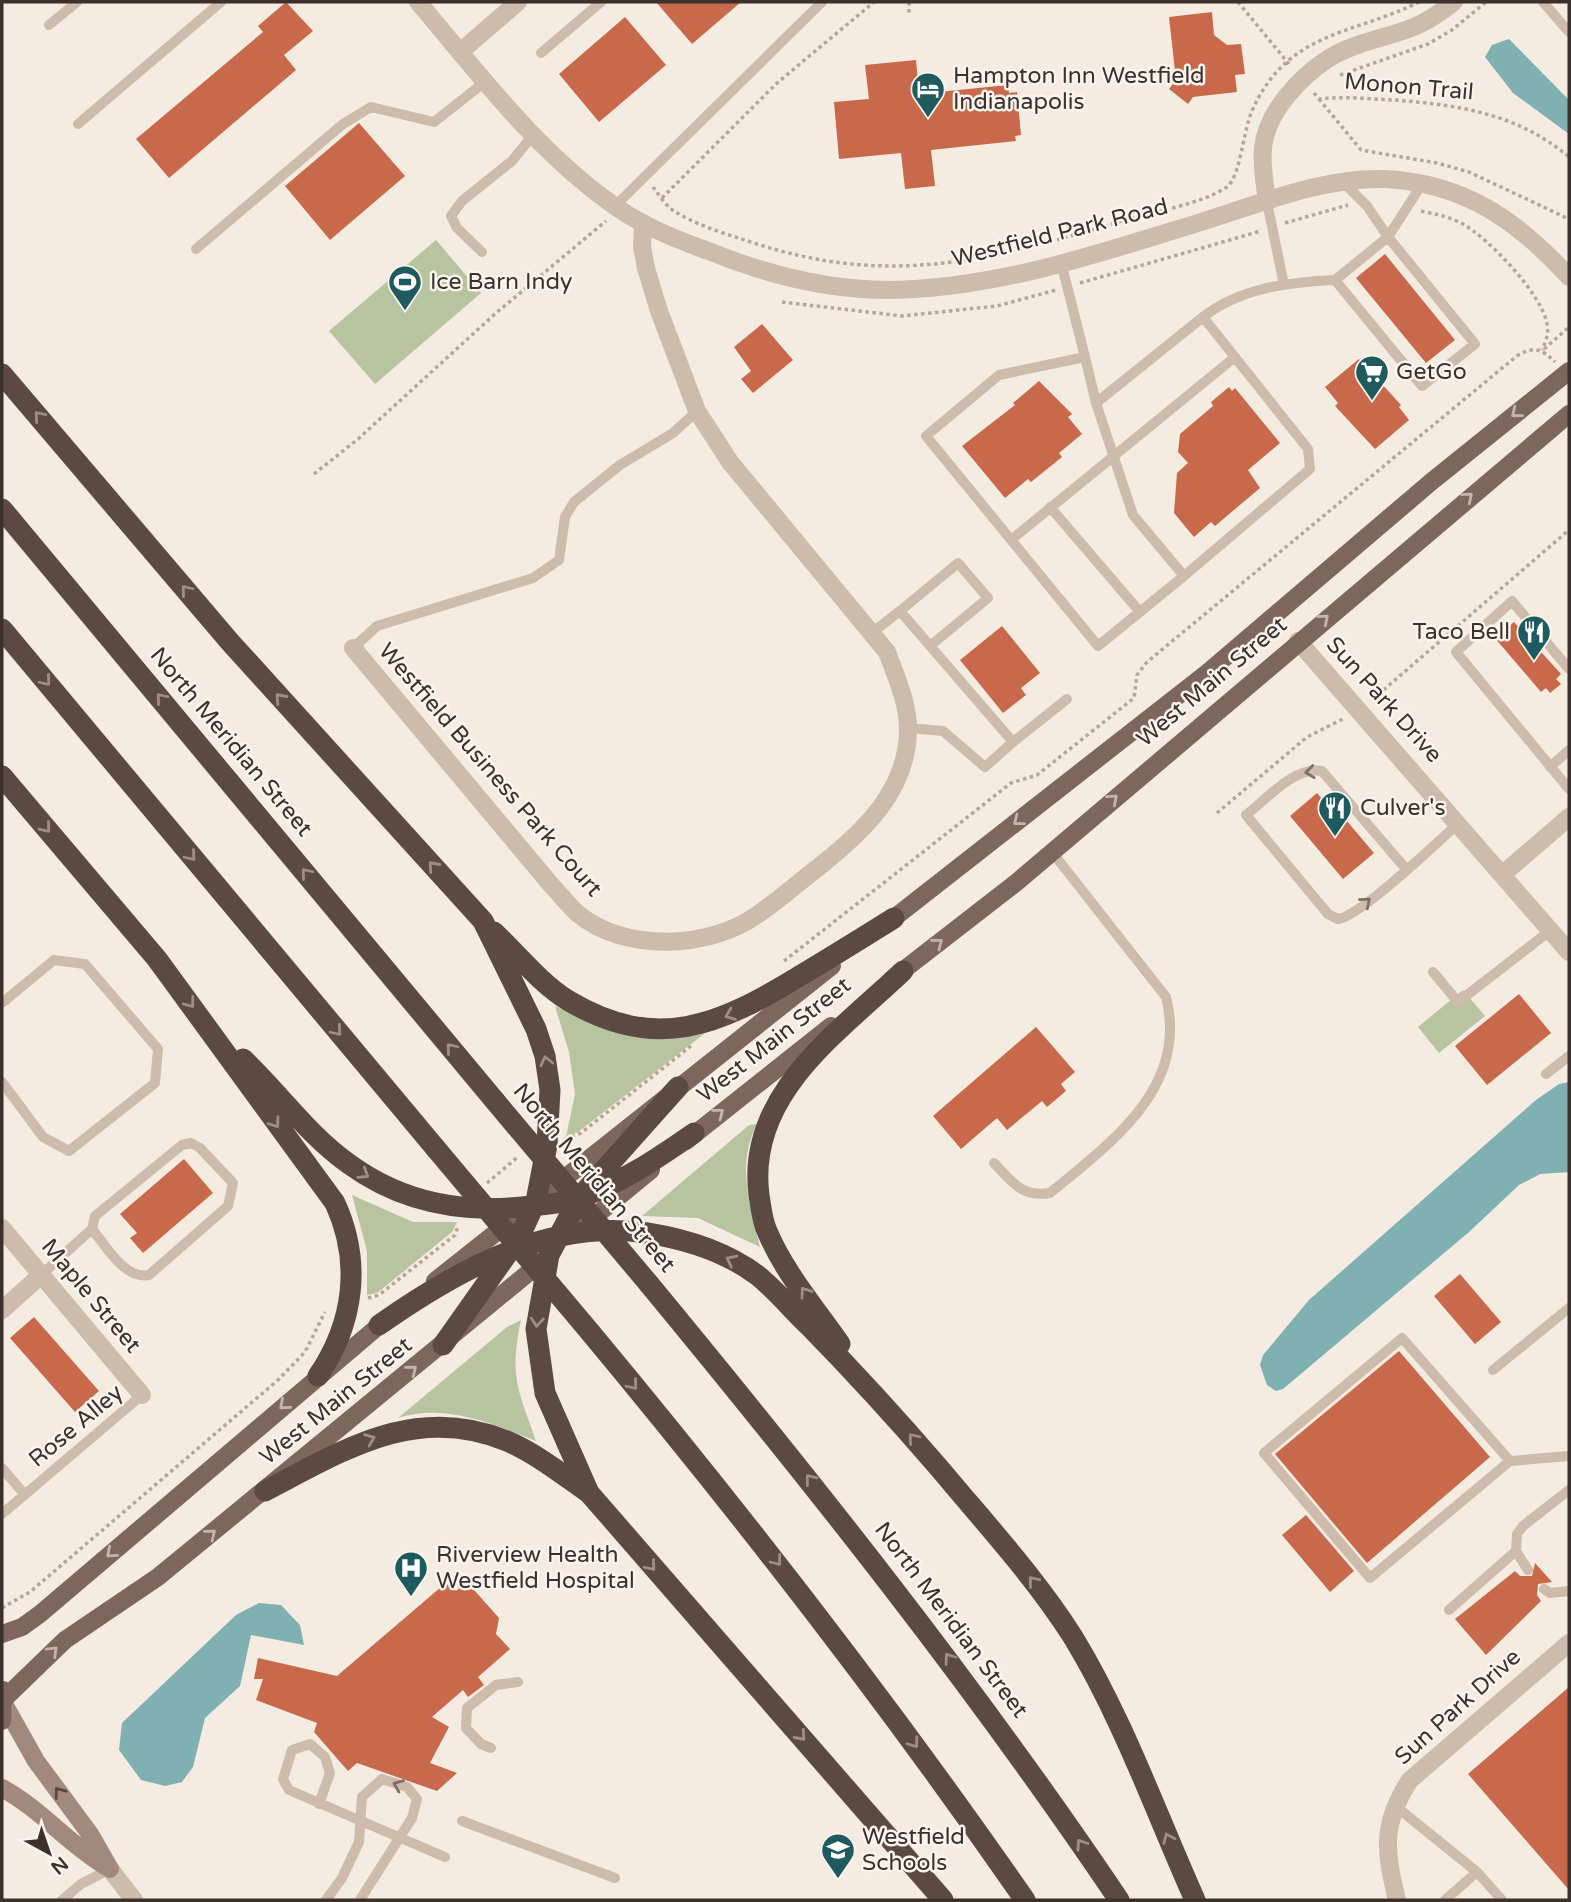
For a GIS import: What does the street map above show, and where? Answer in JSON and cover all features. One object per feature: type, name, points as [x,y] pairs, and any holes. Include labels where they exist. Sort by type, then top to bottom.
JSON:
[{"type":"highway","points":[[2,373],[230,642],[483,921],[551,988],[568,1000],[605,1017],[629,1024],[686,1028],[727,1017],[766,999],[894,918]]},
{"type":"highway","name":"North Meridian Street","points":[[2,509],[816,1486],[931,1634],[1119,1900]]},
{"type":"highway","points":[[2,629],[590,1332],[807,1600],[1026,1900]]},
{"type":"highway","points":[[2,776],[157,959],[288,1140],[327,1188],[347,1233],[352,1267],[350,1303],[336,1350],[318,1376]]},
{"type":"highway","points":[[443,1345],[509,1251],[533,1204],[550,1122],[549,1074],[536,1029],[483,921]]},
{"type":"highway","points":[[871,1389],[774,1247],[761,1213],[757,1163],[768,1119],[792,1076],[902,971]]},
{"type":"highway","points":[[208,1027],[253,1068],[320,1139],[348,1164],[375,1181],[405,1194],[464,1210],[579,1198],[637,1171],[694,1133]]},
{"type":"highway","points":[[589,1493],[552,1414],[538,1361],[536,1329],[560,1242],[579,1198],[678,1087]]},
{"type":"highway","points":[[379,1325],[434,1287],[509,1251],[560,1242],[643,1232],[685,1240],[741,1265],[779,1295],[871,1389],[1041,1591],[1073,1637],[1115,1718],[1195,1900]]},
{"type":"highway","points":[[265,1491],[383,1433],[415,1427],[462,1429],[509,1442],[534,1455],[589,1493],[943,1900]]},
{"type":"main road","name":"West Main Street","points":[[2,1634],[22,1626],[40,1614],[379,1325],[1207,673],[1431,482],[1569,371]]},
{"type":"main road","name":"West Main Street","points":[[3,1703],[65,1640],[159,1577],[443,1345],[560,1242],[694,1133],[1052,852],[1569,414]]},
{"type":"street","name":"Westfield Park Road","points":[[418,2],[533,135],[618,208],[643,223],[741,264],[815,284],[889,290],[978,282],[1061,262],[1267,201],[1343,183],[1385,179],[1422,184],[1492,208],[1542,247],[1569,277]]},
{"type":"street","points":[[460,52],[518,2]]},
{"type":"street","points":[[1267,201],[1263,147],[1268,127],[1284,100],[1303,80],[1350,48],[1409,31],[1430,21],[1454,2]]},
{"type":"street","name":"Westfield Business Park Court","points":[[353,648],[578,914],[607,930],[634,937],[691,941],[725,932],[756,916],[868,825],[890,796],[902,767],[908,728],[901,687],[887,652],[730,462],[697,411],[646,268],[642,247],[643,223]]},
{"type":"street","name":"Sun Park Drive","points":[[1298,641],[1460,822],[1569,952]]},
{"type":"street","points":[[1504,873],[1569,817]]},
{"type":"street","name":"Maple Street","points":[[2,1228],[142,1395]]},
{"type":"street","points":[[2,1310],[41,1275]]},
{"type":"street","name":"Sun Park Drive","points":[[1397,1900],[1388,1861],[1387,1835],[1394,1805],[1410,1780],[1569,1643]]},
{"type":"street","points":[[3,1703],[36,1760],[134,1900]]},
{"type":"street","points":[[2,1788],[28,1802],[54,1823],[82,1852],[110,1869]]},
{"type":"lane","points":[[49,25],[77,2]]},
{"type":"lane","points":[[78,124],[221,2]]},
{"type":"lane","points":[[541,53],[601,2]]},
{"type":"lane","points":[[618,208],[822,2]]},
{"type":"lane","points":[[1543,2],[1565,20],[1569,32]]},
{"type":"lane","points":[[197,249],[343,124],[371,107],[434,122],[486,81]]},
{"type":"lane","points":[[482,252],[457,228],[451,216],[462,201],[512,161],[533,135]]},
{"type":"lane","points":[[1335,280],[1422,386],[1475,344],[1388,237],[1364,203],[1343,183]]},
{"type":"lane","points":[[1097,403],[1219,304],[1242,294],[1284,285],[1335,280],[1388,237],[1422,184]]},
{"type":"lane","points":[[1267,201],[1284,285]]},
{"type":"lane","points":[[1061,262],[1097,403],[1133,515],[1184,576]]},
{"type":"lane","points":[[1085,357],[999,375],[926,436],[1098,646],[1310,469],[1308,449],[1203,317]]},
{"type":"lane","points":[[1011,540],[1236,357]]},
{"type":"lane","points":[[353,648],[377,626],[533,578],[549,568],[559,560],[565,517],[573,502],[620,465],[673,433],[697,411]]},
{"type":"lane","points":[[1050,507],[1140,612]]},
{"type":"lane","points":[[873,632],[958,563],[988,598],[930,646]]},
{"type":"lane","points":[[1569,669],[1512,601],[1456,652],[1569,789]]},
{"type":"lane","points":[[900,611],[1013,742]]},
{"type":"lane","points":[[908,728],[943,732],[985,766],[1067,699]]},
{"type":"lane","points":[[1550,767],[1569,750]]},
{"type":"lane","points":[[1406,869],[1322,771],[1314,769],[1298,774],[1246,815],[1334,918],[1345,918],[1352,914],[1406,869],[1460,822]]},
{"type":"lane","points":[[994,1163],[1021,1192],[1049,1194],[1127,1125],[1150,1098],[1167,1062],[1172,1020],[1166,997],[1052,852]]},
{"type":"lane","points":[[1433,972],[1458,1002],[1551,930]]},
{"type":"lane","points":[[2,1003],[54,960],[85,964],[158,1049],[155,1083],[69,1151],[43,1138],[2,1082]]},
{"type":"lane","points":[[1546,1074],[1569,1056]]},
{"type":"lane","points":[[41,1275],[92,1229],[94,1216],[182,1146],[191,1143],[200,1148],[233,1183],[228,1206],[149,1275],[130,1273],[92,1229]]},
{"type":"lane","points":[[1493,1370],[1569,1308]]},
{"type":"lane","points":[[1510,1461],[1402,1338],[1264,1453],[1370,1578],[1510,1461],[1569,1456]]},
{"type":"lane","name":"Rose Alley","points":[[2,1514],[142,1395]]},
{"type":"lane","points":[[2,1468],[25,1495]]},
{"type":"lane","points":[[1528,1570],[1516,1551],[1517,1534],[1523,1526],[1569,1490]]},
{"type":"lane","points":[[1449,1610],[1516,1551]]},
{"type":"lane","points":[[1544,1589],[1550,1593],[1569,1591]]},
{"type":"lane","points":[[491,1748],[481,1744],[466,1728],[467,1708],[496,1685],[518,1682]]},
{"type":"lane","points":[[319,1804],[330,1773],[325,1757],[310,1744],[292,1750],[284,1779],[289,1790],[359,1823],[401,1837],[445,1857]]},
{"type":"lane","points":[[326,1900],[342,1878],[359,1842],[362,1797],[382,1779],[407,1787],[417,1798],[412,1818],[360,1900]]},
{"type":"lane","points":[[1394,1805],[1477,1872],[1502,1900]]},
{"type":"lane","points":[[462,1821],[615,1878]]},
{"type":"lane","points":[[62,1900],[81,1884],[110,1869]]},
{"type":"lane","points":[[1445,1900],[1477,1872]]},
{"type":"path","points":[[662,198],[777,83],[874,2]]},
{"type":"path","points":[[909,2],[909,13]]},
{"type":"path","name":"Monon Trail","points":[[1238,2],[1320,99],[1359,98],[1464,107],[1529,128],[1569,157]]},
{"type":"path","points":[[651,195],[662,198],[673,210],[718,231],[780,252],[819,261],[914,268],[983,258],[1056,241],[1227,187],[1236,175],[1251,112],[1263,90],[1287,62],[1326,36],[1419,2]]},
{"type":"path","points":[[1320,99],[1361,150],[1427,161],[1469,172],[1569,219]]},
{"type":"path","points":[[782,302],[902,316],[997,306],[1272,228],[1325,210],[1364,203]]},
{"type":"path","points":[[1405,207],[1454,220],[1489,244],[1541,306],[1548,326],[1548,338],[1542,350]]},
{"type":"path","points":[[314,474],[359,439],[496,313],[618,208]]},
{"type":"path","points":[[1134,698],[1137,675],[1147,662],[1518,355],[1530,348],[1542,350],[1569,327]]},
{"type":"path","points":[[1217,813],[1307,737],[1359,711],[1569,530]]},
{"type":"green space","name":"Ice Barn Indy","points":[[436,240],[481,293],[375,384],[329,331]]},
{"type":"green space","points":[[1463,990],[1485,1016],[1439,1053],[1418,1027]]},
{"type":"green space","points":[[555,1006],[627,1034],[661,1038],[704,1034],[578,1132],[566,1137],[575,1094],[569,1052]]},
{"type":"green space","points":[[757,1124],[747,1155],[746,1170],[749,1200],[760,1247],[698,1218],[642,1216],[749,1125]]},
{"type":"green space","points":[[352,1195],[413,1222],[457,1222],[452,1232],[377,1293],[367,1295],[367,1251]]},
{"type":"green space","points":[[521,1320],[517,1339],[517,1382],[536,1441],[486,1422],[452,1414],[416,1414],[398,1418],[507,1327]]},
{"type":"water","points":[[1509,39],[1569,100],[1569,134],[1513,93],[1485,57],[1492,45]]},
{"type":"water","points":[[1569,1082],[1569,1172],[1540,1174],[1519,1185],[1469,1232],[1283,1389],[1276,1391],[1267,1385],[1260,1365],[1263,1355],[1309,1300],[1536,1100],[1559,1084]]},
{"type":"water","points":[[259,1603],[281,1605],[300,1625],[304,1645],[251,1635],[240,1686],[205,1718],[193,1767],[182,1782],[165,1786],[141,1780],[119,1750],[122,1723],[236,1615]]},
{"type":"building","points":[[286,2],[313,31],[284,55],[296,70],[169,178],[136,139],[263,32],[258,26]]},
{"type":"building","points":[[656,2],[741,2],[692,44]]},
{"type":"building","points":[[1212,12],[1214,35],[1227,45],[1241,44],[1245,74],[1235,75],[1237,92],[1193,97],[1188,104],[1169,89],[1176,80],[1169,17]]},
{"type":"building","points":[[625,17],[666,65],[599,122],[559,74]]},
{"type":"building","name":"Hampton Inn Westfield Indianapolis","points":[[916,60],[919,94],[1008,85],[1009,93],[1017,92],[1021,135],[1015,136],[1016,141],[931,150],[935,186],[905,189],[901,153],[839,159],[834,102],[869,99],[865,65]]},
{"type":"building","points":[[359,123],[405,176],[330,240],[285,186]]},
{"type":"building","points":[[1385,254],[1455,340],[1426,363],[1356,278]]},
{"type":"building","points":[[762,324],[793,360],[753,393],[741,379],[751,371],[734,347]]},
{"type":"building","points":[[1359,359],[1401,405],[1399,407],[1409,420],[1375,449],[1335,406],[1338,403],[1325,387]]},
{"type":"building","points":[[1039,381],[1072,414],[1068,417],[1082,434],[1059,453],[1062,457],[1031,482],[1028,479],[1005,498],[962,446],[1015,405],[1013,403]]},
{"type":"building","points":[[1229,387],[1232,391],[1235,388],[1280,443],[1248,470],[1260,488],[1215,526],[1211,522],[1194,537],[1174,513],[1177,473],[1188,463],[1178,452],[1180,434],[1213,406],[1211,402]]},
{"type":"building","points":[[1514,622],[1561,674],[1556,679],[1561,684],[1550,693],[1546,688],[1541,692],[1495,638]]},
{"type":"building","points":[[1002,626],[1040,673],[1021,688],[1026,695],[1003,713],[960,660]]},
{"type":"building","name":"Culver's","points":[[1317,793],[1342,823],[1346,820],[1374,853],[1343,879],[1290,816]]},
{"type":"building","points":[[1519,994],[1551,1033],[1487,1085],[1455,1046]]},
{"type":"building","points":[[1036,1027],[1075,1072],[1061,1084],[1066,1091],[1047,1107],[1042,1101],[1007,1130],[997,1118],[961,1149],[933,1116]]},
{"type":"building","points":[[184,1159],[213,1193],[143,1253],[130,1238],[137,1233],[120,1214]]},
{"type":"building","points":[[1460,1274],[1501,1322],[1475,1344],[1434,1296]]},
{"type":"building","points":[[34,1317],[99,1391],[75,1412],[10,1338]]},
{"type":"building","points":[[1399,1351],[1490,1457],[1367,1563],[1275,1454]]},
{"type":"building","points":[[1306,1515],[1354,1571],[1330,1592],[1282,1535]]},
{"type":"building","points":[[1535,1563],[1552,1582],[1538,1584],[1537,1595],[1541,1601],[1486,1655],[1455,1619],[1515,1571],[1520,1576],[1532,1576]]},
{"type":"building","points":[[448,1581],[456,1591],[467,1582],[499,1618],[496,1634],[510,1649],[478,1677],[484,1685],[468,1697],[463,1690],[432,1717],[449,1727],[430,1763],[457,1773],[437,1791],[357,1763],[348,1771],[314,1732],[317,1723],[256,1700],[263,1679],[254,1679],[258,1658],[337,1676]]},
{"type":"building","points":[[1569,1687],[1569,1890],[1468,1774]]},
{"type":"place","name":"Hampton Inn Westfield Indianapolis","points":[[928,119]]},
{"type":"place","name":"Ice Barn Indy","points":[[405,312]]},
{"type":"place","name":"GetGo","points":[[1372,402]]},
{"type":"place","name":"Taco Bell","points":[[1534,662]]},
{"type":"place","name":"Culver's","points":[[1335,838]]},
{"type":"place","name":"Riverview Health Westfield Hospital","points":[[411,1598]]},
{"type":"place","name":"Westfield Schools","points":[[838,1880]]}]
